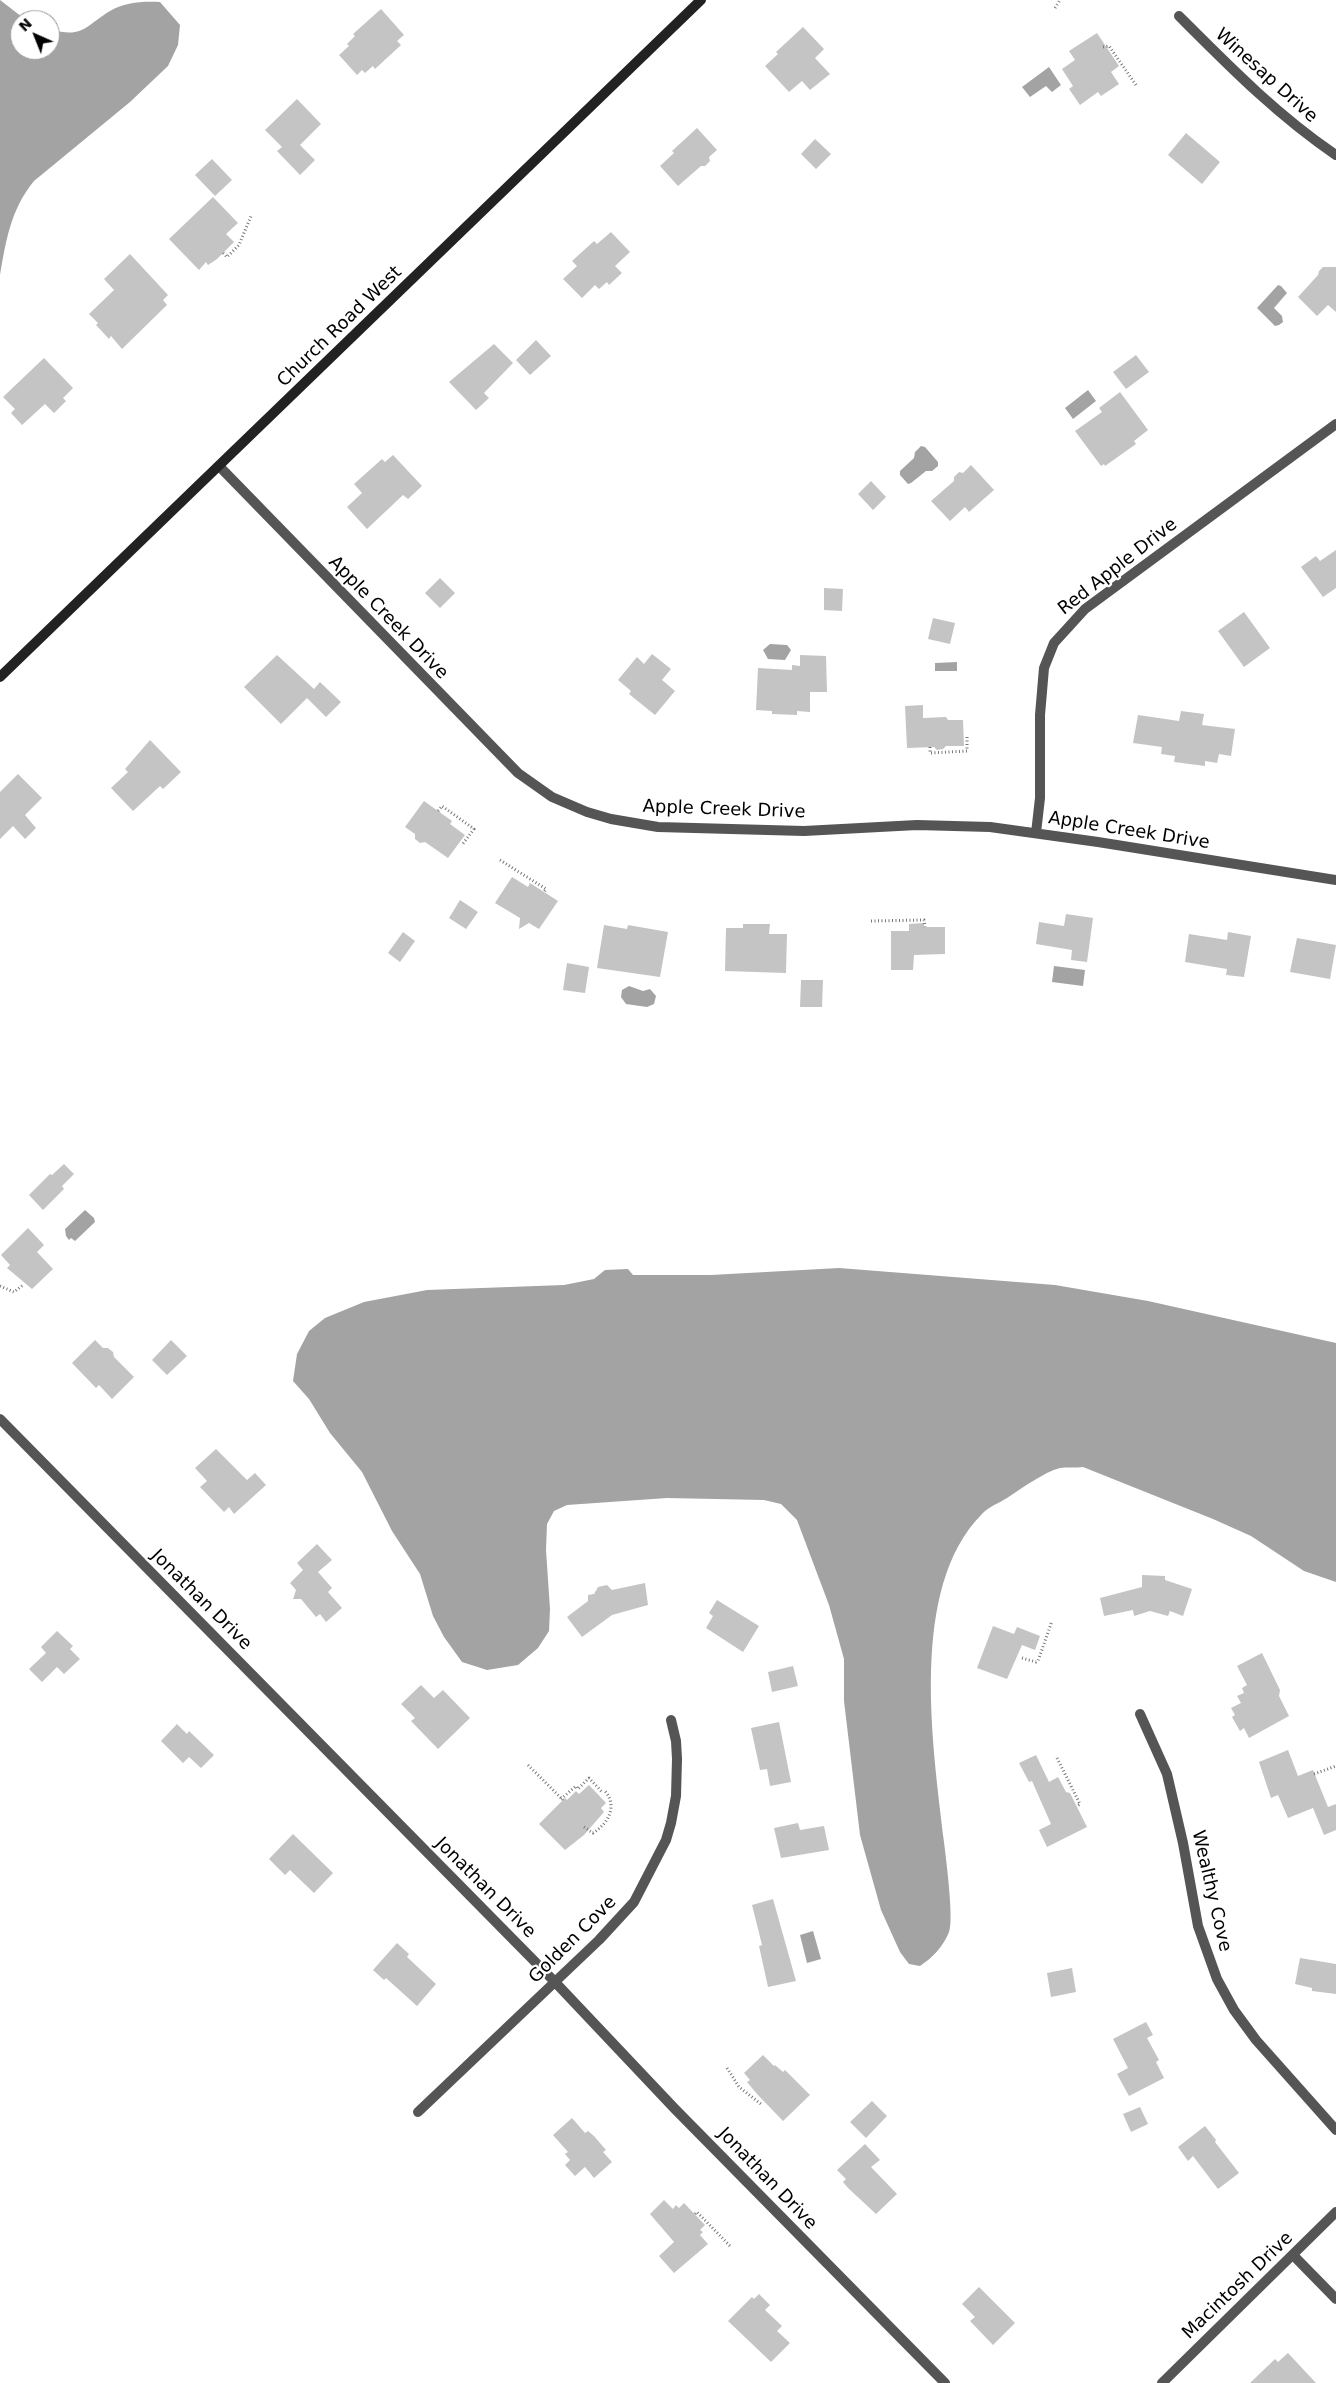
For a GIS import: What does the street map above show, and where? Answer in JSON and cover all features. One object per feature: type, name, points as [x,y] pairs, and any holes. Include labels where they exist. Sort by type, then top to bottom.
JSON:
[{"type":"street","name":"Church Road West","points":[[0,677],[702,0]]},
{"type":"street","name":"Winesap Drive","points":[[1179,16],[1264,101],[1336,155]]},
{"type":"street","name":"Red Apple Drive","points":[[1036,833],[1040,798],[1042,681],[1048,655],[1063,630],[1085,608],[1336,424]]},
{"type":"street","name":"Apple Creek Drive","points":[[219,466],[496,753],[539,790],[569,805],[611,819],[683,828],[804,831],[955,825],[1036,833],[1336,880]]},
{"type":"street","name":"Jonathan Drive","points":[[0,1418],[554,1981],[675,2109],[945,2383]]},
{"type":"street","name":"Wealthy Cove","points":[[1140,1714],[1166,1774],[1183,1843],[1198,1926],[1217,1979],[1234,2010],[1250,2032],[1276,2064],[1336,2130]]},
{"type":"street","name":"Golden Cove","points":[[418,2112],[599,1940],[634,1902],[666,1840],[676,1796],[676,1741],[671,1720]]},
{"type":"street","name":"Macintosh Drive","points":[[1162,2383],[1336,2212]]},
{"type":"street","points":[[1293,2255],[1336,2299]]},
{"type":"path","points":[[1055,8],[1060,0]]},
{"type":"path","points":[[1103,47],[1109,46],[1136,86]]},
{"type":"path","points":[[222,253],[227,258],[239,245],[251,216]]},
{"type":"path","points":[[930,747],[930,753],[967,751],[967,736]]},
{"type":"path","points":[[438,811],[442,806],[474,828],[462,845]]},
{"type":"path","points":[[500,860],[546,889],[544,892]]},
{"type":"path","points":[[871,921],[924,920],[925,927]]},
{"type":"path","points":[[0,1286],[14,1292],[23,1286]]},
{"type":"path","points":[[1022,1658],[1038,1661],[1052,1621]]},
{"type":"path","points":[[1057,1758],[1080,1804],[1076,1806]]},
{"type":"path","points":[[528,1765],[562,1799],[576,1786],[578,1788],[589,1778],[604,1792],[612,1804],[611,1811],[605,1822],[593,1833],[584,1828]]},
{"type":"path","points":[[1314,1774],[1336,1766]]},
{"type":"path","points":[[726,2068],[739,2087],[761,2104]]},
{"type":"path","points":[[694,2214],[697,2212],[730,2246]]},
{"type":"shaded area","points":[[0,0],[13,10],[10,10],[10,60],[60,60],[60,32],[77,32],[110,11],[122,6],[134,3],[160,2],[180,25],[178,45],[168,66],[130,102],[34,181],[20,203],[11,225],[0,275]]},
{"type":"shaded area","points":[[1049,67],[1061,85],[1052,92],[1046,86],[1030,97],[1022,87]]},
{"type":"shaded area","points":[[1278,285],[1287,293],[1274,308],[1282,316],[1283,322],[1275,326],[1257,308]]},
{"type":"shaded area","points":[[1088,390],[1096,401],[1073,419],[1065,408]]},
{"type":"shaded area","points":[[921,446],[925,447],[938,462],[938,466],[932,471],[926,471],[908,484],[900,475],[900,471],[914,458],[915,452]]},
{"type":"shaded area","points":[[770,644],[787,645],[791,650],[785,660],[768,659],[763,650]]},
{"type":"shaded area","points":[[957,662],[957,671],[935,671],[935,663]]},
{"type":"shaded area","points":[[1054,966],[1085,970],[1083,986],[1052,982]]},
{"type":"shaded area","points":[[629,986],[643,991],[650,989],[656,996],[654,1004],[647,1007],[626,1004],[621,997],[622,990]]},
{"type":"shaded area","points":[[85,1210],[94,1218],[95,1222],[75,1241],[71,1238],[69,1240],[65,1229]]},
{"type":"shaded area","points":[[839,1268],[1055,1285],[1148,1301],[1336,1343],[1336,1582],[1304,1571],[1251,1536],[1083,1467],[1054,1470],[990,1507],[982,1514],[959,1545],[943,1583],[935,1625],[931,1670],[935,1761],[951,1915],[947,1937],[933,1956],[920,1966],[909,1964],[900,1952],[881,1910],[860,1835],[844,1701],[844,1659],[829,1605],[797,1520],[781,1504],[764,1500],[667,1498],[567,1505],[554,1511],[547,1524],[549,1631],[538,1648],[518,1665],[487,1670],[462,1662],[444,1637],[433,1616],[420,1574],[392,1531],[362,1472],[330,1433],[309,1399],[293,1381],[297,1354],[309,1331],[325,1318],[364,1302],[427,1290],[564,1285],[594,1279],[605,1270],[628,1269],[633,1275],[711,1275]]},
{"type":"shaded area","points":[[813,1931],[821,1959],[807,1963],[800,1935]]},
{"type":"building","points":[[381,9],[404,35],[397,41],[401,45],[375,69],[373,66],[365,73],[362,70],[357,75],[339,55],[349,46],[347,44],[355,36],[353,34]]},
{"type":"building","points":[[803,27],[824,49],[815,58],[830,74],[810,90],[802,81],[789,92],[765,66],[778,54],[776,52]]},
{"type":"building","points":[[1097,33],[1119,66],[1111,72],[1119,84],[1101,96],[1098,92],[1080,105],[1069,89],[1073,86],[1062,69],[1075,60],[1069,51]]},
{"type":"building","points":[[297,99],[321,124],[300,145],[315,160],[300,175],[277,151],[282,147],[265,130]]},
{"type":"building","points":[[697,128],[717,150],[709,157],[710,161],[705,166],[701,166],[678,186],[660,166],[674,153],[672,151]]},
{"type":"building","points":[[1186,133],[1220,162],[1202,184],[1168,155]]},
{"type":"building","points":[[815,139],[831,154],[816,169],[801,154]]},
{"type":"building","points":[[212,159],[232,180],[215,196],[195,175]]},
{"type":"building","points":[[213,197],[238,223],[226,234],[234,242],[217,259],[208,265],[206,262],[199,270],[169,239]]},
{"type":"building","points":[[611,232],[630,252],[615,266],[622,273],[609,285],[607,282],[599,289],[595,285],[582,298],[563,279],[577,266],[572,261],[594,241],[597,244]]},
{"type":"building","points":[[130,254],[168,295],[163,300],[167,305],[122,349],[111,336],[109,339],[89,314],[114,290],[104,279]]},
{"type":"building","points":[[1323,267],[1336,267],[1336,312],[1328,305],[1317,316],[1298,297]]},
{"type":"building","points":[[536,340],[551,356],[530,375],[516,360]]},
{"type":"building","points":[[494,344],[513,363],[484,393],[489,398],[476,410],[449,382]]},
{"type":"building","points":[[1136,355],[1149,372],[1126,389],[1113,372]]},
{"type":"building","points":[[44,358],[73,388],[63,398],[66,401],[54,413],[45,404],[22,425],[11,413],[15,409],[3,397]]},
{"type":"building","points":[[1120,392],[1148,430],[1134,441],[1136,444],[1105,466],[1104,464],[1101,466],[1075,431],[1102,412],[1099,408]]},
{"type":"building","points":[[393,455],[422,486],[408,499],[403,495],[367,529],[347,507],[362,493],[354,484],[382,459],[385,462]]},
{"type":"building","points":[[971,465],[994,490],[969,512],[965,507],[950,521],[931,501],[954,481],[954,477],[959,472],[963,473]]},
{"type":"building","points":[[871,481],[886,497],[873,510],[858,494]]},
{"type":"building","points":[[1336,550],[1336,588],[1323,597],[1301,567],[1316,556],[1320,561]]},
{"type":"building","points":[[440,578],[455,593],[440,608],[425,593]]},
{"type":"building","points":[[824,588],[843,589],[842,611],[824,610]]},
{"type":"building","points":[[1244,612],[1270,648],[1244,667],[1218,631]]},
{"type":"building","points":[[933,618],[955,623],[950,644],[928,639]]},
{"type":"building","points":[[652,654],[671,669],[662,680],[675,691],[655,715],[629,694],[631,691],[618,680],[637,657],[644,664]]},
{"type":"building","points":[[277,655],[314,689],[320,682],[341,702],[326,717],[307,698],[281,724],[244,687]]},
{"type":"building","points":[[800,655],[826,656],[827,692],[810,692],[810,712],[797,711],[797,715],[772,714],[772,711],[756,710],[758,668],[792,670],[792,665],[800,666]]},
{"type":"building","points":[[923,705],[923,718],[946,717],[948,720],[963,720],[964,746],[946,746],[943,749],[937,750],[934,747],[907,748],[905,706]]},
{"type":"building","points":[[1181,711],[1204,714],[1202,725],[1235,729],[1231,756],[1219,754],[1217,763],[1205,761],[1205,766],[1174,762],[1175,756],[1161,754],[1162,747],[1133,743],[1138,715],[1179,721]]},
{"type":"building","points":[[150,740],[181,772],[163,789],[160,786],[133,811],[111,788],[128,772],[125,769]]},
{"type":"building","points":[[18,774],[42,798],[25,815],[36,828],[25,839],[13,826],[0,839],[0,792]]},
{"type":"building","points":[[424,801],[452,821],[450,824],[465,835],[448,858],[425,842],[420,843],[415,839],[415,834],[405,827]]},
{"type":"building","points":[[512,877],[528,887],[530,883],[558,901],[539,929],[529,923],[519,929],[520,918],[495,903]]},
{"type":"building","points":[[460,900],[478,912],[466,929],[449,918]]},
{"type":"building","points":[[1066,914],[1093,918],[1087,962],[1071,960],[1072,950],[1036,944],[1039,922],[1064,926]]},
{"type":"building","points":[[924,923],[924,927],[945,927],[945,954],[914,955],[913,970],[891,970],[891,931],[909,931],[909,924]]},
{"type":"building","points":[[743,924],[770,924],[769,934],[787,934],[786,973],[725,971],[726,928],[743,928]]},
{"type":"building","points":[[604,925],[627,929],[628,925],[668,932],[660,977],[597,968]]},
{"type":"building","points":[[403,932],[415,941],[400,962],[388,953]]},
{"type":"building","points":[[1228,932],[1251,936],[1244,977],[1226,975],[1227,969],[1185,962],[1189,934],[1227,940]]},
{"type":"building","points":[[1297,938],[1336,945],[1330,979],[1290,972]]},
{"type":"building","points":[[567,963],[589,967],[585,993],[563,990]]},
{"type":"building","points":[[801,980],[823,980],[822,1007],[800,1007]]},
{"type":"building","points":[[64,1164],[74,1174],[62,1186],[64,1189],[43,1210],[29,1195],[50,1174],[52,1175]]},
{"type":"building","points":[[28,1228],[44,1245],[37,1252],[53,1269],[32,1289],[7,1268],[10,1265],[1,1255]]},
{"type":"building","points":[[95,1340],[103,1348],[108,1348],[113,1352],[114,1357],[134,1377],[112,1399],[99,1385],[96,1388],[72,1363]]},
{"type":"building","points":[[171,1340],[187,1356],[167,1375],[152,1360]]},
{"type":"building","points":[[216,1449],[247,1480],[255,1473],[266,1485],[234,1514],[229,1507],[224,1512],[200,1487],[207,1481],[195,1468]]},
{"type":"building","points":[[317,1544],[332,1560],[318,1572],[332,1588],[328,1592],[342,1608],[326,1622],[320,1614],[316,1617],[301,1599],[293,1599],[296,1590],[290,1583],[303,1570],[297,1563]]},
{"type":"building","points":[[1142,1575],[1165,1576],[1165,1580],[1192,1589],[1183,1616],[1170,1611],[1168,1616],[1150,1611],[1134,1616],[1133,1610],[1104,1616],[1100,1598],[1142,1587]]},
{"type":"building","points":[[645,1583],[648,1605],[612,1615],[582,1637],[567,1617],[588,1601],[588,1595],[594,1594],[598,1587],[607,1585],[612,1590]]},
{"type":"building","points":[[717,1600],[759,1626],[743,1652],[706,1628],[713,1616],[709,1613]]},
{"type":"building","points":[[993,1626],[1014,1634],[1017,1627],[1040,1636],[1035,1650],[1022,1645],[1007,1679],[977,1668]]},
{"type":"building","points":[[57,1631],[73,1646],[70,1649],[80,1659],[64,1674],[57,1667],[42,1682],[29,1669],[46,1653],[41,1647]]},
{"type":"building","points":[[1262,1653],[1280,1690],[1279,1696],[1289,1716],[1249,1738],[1244,1728],[1240,1731],[1232,1717],[1235,1715],[1231,1708],[1241,1703],[1237,1696],[1244,1693],[1242,1688],[1247,1685],[1237,1666]]},
{"type":"building","points":[[793,1666],[798,1686],[772,1692],[768,1672]]},
{"type":"building","points":[[421,1685],[434,1698],[443,1690],[470,1718],[438,1749],[411,1721],[415,1718],[401,1704]]},
{"type":"building","points":[[779,1722],[791,1782],[770,1786],[767,1769],[760,1770],[751,1728]]},
{"type":"building","points":[[177,1724],[187,1734],[189,1731],[214,1755],[201,1768],[189,1757],[183,1763],[161,1741]]},
{"type":"building","points":[[1288,1750],[1298,1776],[1313,1770],[1328,1807],[1336,1804],[1336,1830],[1324,1835],[1313,1808],[1288,1818],[1278,1795],[1271,1798],[1259,1762]]},
{"type":"building","points":[[1036,1755],[1049,1782],[1058,1777],[1066,1792],[1070,1793],[1087,1827],[1047,1847],[1039,1830],[1051,1824],[1032,1781],[1029,1782],[1019,1763]]},
{"type":"building","points":[[589,1785],[606,1803],[601,1808],[604,1812],[584,1835],[565,1850],[539,1824],[565,1798],[567,1800],[576,1791],[579,1794]]},
{"type":"building","points":[[798,1823],[800,1830],[824,1826],[829,1850],[781,1858],[774,1828]]},
{"type":"building","points":[[293,1834],[333,1873],[314,1893],[290,1870],[285,1875],[269,1859]]},
{"type":"building","points":[[773,1899],[796,1981],[768,1987],[759,1946],[762,1945],[752,1905]]},
{"type":"building","points":[[397,1943],[409,1954],[407,1957],[436,1984],[417,2006],[386,1978],[384,1980],[373,1970]]},
{"type":"building","points":[[1300,1958],[1336,1964],[1336,1994],[1312,1991],[1312,1988],[1295,1984]]},
{"type":"building","points":[[1072,1968],[1076,1992],[1051,1997],[1047,1973]]},
{"type":"building","points":[[1146,2022],[1153,2035],[1147,2038],[1159,2060],[1156,2062],[1164,2078],[1129,2096],[1117,2074],[1128,2068],[1113,2039]]},
{"type":"building","points":[[763,2055],[774,2066],[783,2072],[785,2070],[810,2095],[783,2121],[747,2082],[750,2080],[744,2073]]},
{"type":"building","points":[[872,2101],[887,2116],[866,2138],[850,2122]]},
{"type":"building","points":[[1140,2107],[1148,2124],[1131,2132],[1123,2114]]},
{"type":"building","points":[[572,2118],[585,2133],[588,2131],[594,2136],[606,2150],[603,2152],[612,2162],[594,2178],[585,2167],[575,2176],[565,2165],[570,2160],[565,2154],[568,2152],[553,2135]]},
{"type":"building","points":[[1205,2126],[1239,2173],[1218,2189],[1193,2156],[1188,2161],[1178,2147]]},
{"type":"building","points":[[865,2144],[880,2160],[871,2167],[897,2194],[876,2214],[848,2188],[843,2182],[846,2179],[837,2170]]},
{"type":"building","points":[[664,2200],[673,2209],[676,2205],[679,2208],[684,2203],[705,2225],[700,2230],[703,2232],[700,2235],[708,2244],[674,2273],[659,2256],[674,2242],[650,2214]]},
{"type":"building","points":[[979,2287],[1015,2323],[993,2345],[970,2321],[975,2317],[962,2304]]},
{"type":"building","points":[[759,2294],[770,2305],[765,2310],[782,2326],[777,2331],[790,2343],[771,2362],[728,2321],[752,2297],[754,2299]]},
{"type":"building","points":[[1288,2353],[1316,2383],[1250,2383],[1275,2359],[1278,2362]]}]
